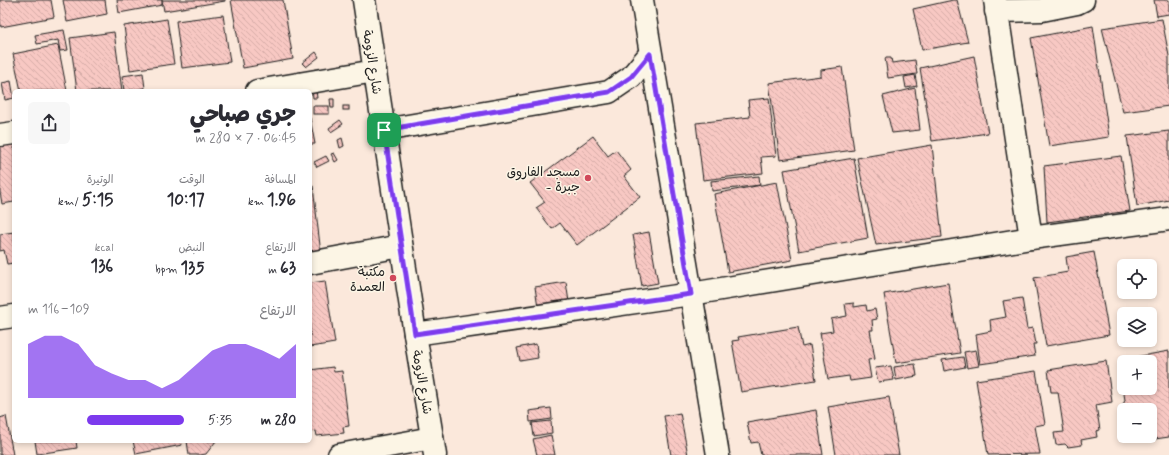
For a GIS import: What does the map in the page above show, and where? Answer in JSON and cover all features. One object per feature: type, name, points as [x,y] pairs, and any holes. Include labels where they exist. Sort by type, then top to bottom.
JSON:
[{"type":"street","name":"شارع الزومة","points":[[364,0],[401,246],[434,446]]},
{"type":"street","points":[[642,0],[718,455]]},
{"type":"street","points":[[1031,238],[996,6],[1042,10],[1077,4],[1083,0]]},
{"type":"street","points":[[384,130],[609,92],[631,77],[650,54]]},
{"type":"street","points":[[269,89],[375,71]]},
{"type":"street","points":[[0,135],[12,133]]},
{"type":"street","points":[[415,334],[691,294],[1031,238],[1169,219]]},
{"type":"street","points":[[312,263],[401,246]]},
{"type":"street","points":[[0,318],[12,316]]},
{"type":"street","points":[[339,455],[434,446]]},
{"type":"building","points":[[0,0],[51,0],[54,17],[1,27]]},
{"type":"building","points":[[63,0],[105,0],[107,14],[67,22]]},
{"type":"building","points":[[117,0],[162,0],[162,5],[119,13]]},
{"type":"building","points":[[162,0],[225,0],[225,1],[164,11]]},
{"type":"building","points":[[231,0],[283,0],[293,59],[243,68]]},
{"type":"building","points":[[957,0],[968,42],[922,50],[913,9]]},
{"type":"building","points":[[1154,0],[1169,0],[1169,14],[1157,16]]},
{"type":"building","points":[[223,15],[230,62],[182,68],[176,21]]},
{"type":"building","points":[[167,19],[174,64],[130,70],[124,26]]},
{"type":"building","points":[[1162,19],[1169,56],[1169,106],[1123,112],[1102,28]]},
{"type":"building","points":[[1093,26],[1109,137],[1049,146],[1031,38]]},
{"type":"building","points":[[64,30],[68,50],[60,51],[58,40],[37,44],[35,35]]},
{"type":"building","points":[[114,32],[122,89],[77,89],[70,38]]},
{"type":"building","points":[[58,45],[67,89],[21,89],[13,54]]},
{"type":"building","points":[[316,52],[319,57],[306,67],[302,63]]},
{"type":"building","points":[[974,56],[988,133],[932,141],[920,68]]},
{"type":"building","points":[[885,58],[891,58],[892,63],[915,60],[917,74],[888,78]]},
{"type":"building","points":[[842,67],[854,150],[780,160],[769,83],[821,76],[821,70]]},
{"type":"building","points":[[143,73],[145,88],[124,89],[122,76]]},
{"type":"building","points":[[915,75],[917,86],[906,88],[904,77]]},
{"type":"building","points":[[11,81],[12,98],[5,100],[2,83]]},
{"type":"building","points":[[915,88],[920,130],[892,133],[883,96]]},
{"type":"building","points":[[312,90],[316,90],[317,98],[313,98]]},
{"type":"building","points":[[769,98],[776,156],[761,157],[763,173],[703,180],[696,123],[750,117],[748,100]]},
{"type":"building","points":[[330,99],[334,99],[334,108],[331,108]]},
{"type":"building","points":[[313,106],[329,106],[329,114],[313,114]]},
{"type":"building","points":[[343,106],[349,106],[349,110],[343,110]]},
{"type":"building","points":[[340,120],[343,124],[331,132],[329,128]]},
{"type":"building","points":[[312,128],[315,144],[312,144]]},
{"type":"building","points":[[1169,131],[1169,200],[1137,206],[1127,136]]},
{"type":"building","points":[[593,136],[608,156],[616,150],[631,170],[624,176],[640,197],[577,245],[560,223],[552,229],[536,208],[545,202],[530,183]]},
{"type":"building","points":[[342,138],[344,146],[340,148],[338,140]]},
{"type":"building","points":[[12,141],[12,202],[2,204],[0,192],[0,144]]},
{"type":"building","points":[[932,145],[942,237],[876,245],[857,158]]},
{"type":"building","points":[[334,153],[338,160],[335,162],[331,154]]},
{"type":"building","points":[[326,156],[329,161],[317,167],[314,162]]},
{"type":"building","points":[[1121,156],[1130,211],[1047,222],[1044,166]]},
{"type":"building","points":[[854,158],[868,238],[799,251],[784,170]]},
{"type":"building","points":[[759,176],[760,185],[712,191],[711,181]]},
{"type":"building","points":[[777,182],[792,260],[728,272],[714,194]]},
{"type":"building","points":[[312,186],[313,186],[321,254],[312,255]]},
{"type":"building","points":[[12,232],[12,263],[7,264],[4,250],[0,251],[0,234]]},
{"type":"building","points":[[649,232],[658,283],[642,286],[633,235]]},
{"type":"building","points":[[1094,252],[1109,335],[1046,346],[1034,278],[1068,272],[1066,257]]},
{"type":"building","points":[[325,281],[335,343],[312,347],[312,283]]},
{"type":"building","points":[[566,282],[569,302],[538,307],[535,287]]},
{"type":"building","points":[[948,283],[960,353],[896,363],[884,294]]},
{"type":"building","points":[[1022,298],[1027,329],[1033,328],[1036,344],[1033,344],[1035,356],[980,364],[976,334],[991,331],[990,320],[1006,317],[1003,301]]},
{"type":"building","points":[[854,303],[854,307],[866,305],[867,311],[875,309],[877,319],[872,320],[873,330],[870,330],[875,359],[868,360],[871,378],[850,381],[849,376],[828,379],[820,333],[833,331],[831,319],[847,316],[845,304]]},
{"type":"building","points":[[798,327],[802,347],[810,345],[816,380],[741,392],[732,341],[739,340],[738,337]]},
{"type":"building","points":[[536,344],[538,358],[520,361],[517,348]]},
{"type":"building","points":[[976,350],[979,366],[967,368],[964,352]]},
{"type":"building","points":[[1169,351],[1169,437],[1157,439],[1157,403],[1124,403],[1124,395],[1157,395],[1157,355],[1147,355]]},
{"type":"building","points":[[963,357],[965,367],[944,371],[942,360]]},
{"type":"building","points":[[1106,361],[1112,402],[1096,405],[1100,430],[1096,431],[1097,437],[1081,440],[1082,445],[1068,447],[1065,444],[1056,445],[1054,433],[1064,432],[1058,392],[1051,392],[1048,370]]},
{"type":"building","points":[[915,364],[917,376],[896,380],[894,367]]},
{"type":"building","points":[[891,366],[894,380],[878,382],[875,368]]},
{"type":"building","points":[[333,367],[334,372],[342,371],[349,426],[343,427],[344,433],[317,436],[316,431],[312,432],[312,370]]},
{"type":"building","points":[[1036,371],[1045,424],[1035,426],[1040,454],[988,455],[976,380]]},
{"type":"building","points":[[889,397],[899,455],[836,455],[828,407]]},
{"type":"building","points":[[551,408],[552,419],[530,422],[529,411]]},
{"type":"building","points":[[816,410],[823,455],[761,455],[758,442],[751,443],[747,422]]},
{"type":"building","points":[[680,413],[688,455],[671,455],[664,416]]},
{"type":"building","points":[[6,416],[13,455],[0,455],[0,418]]},
{"type":"building","points":[[551,421],[552,433],[534,436],[532,423]]},
{"type":"building","points":[[551,435],[555,455],[537,455],[533,439]]},
{"type":"building","points":[[35,443],[76,443],[77,448],[37,454]]},
{"type":"building","points":[[133,443],[182,443],[182,445],[136,454]]},
{"type":"building","points":[[187,443],[214,443],[206,454],[189,455]]},
{"type":"place","name":"مسجد الفاروق - جبرة","points":[[588,178]]},
{"type":"place","name":"مكتبة العمدة","points":[[393,278]]},
{"type":"route","points":[[650,54],[691,294],[415,334],[384,130],[609,92],[631,77],[650,54]]}]
